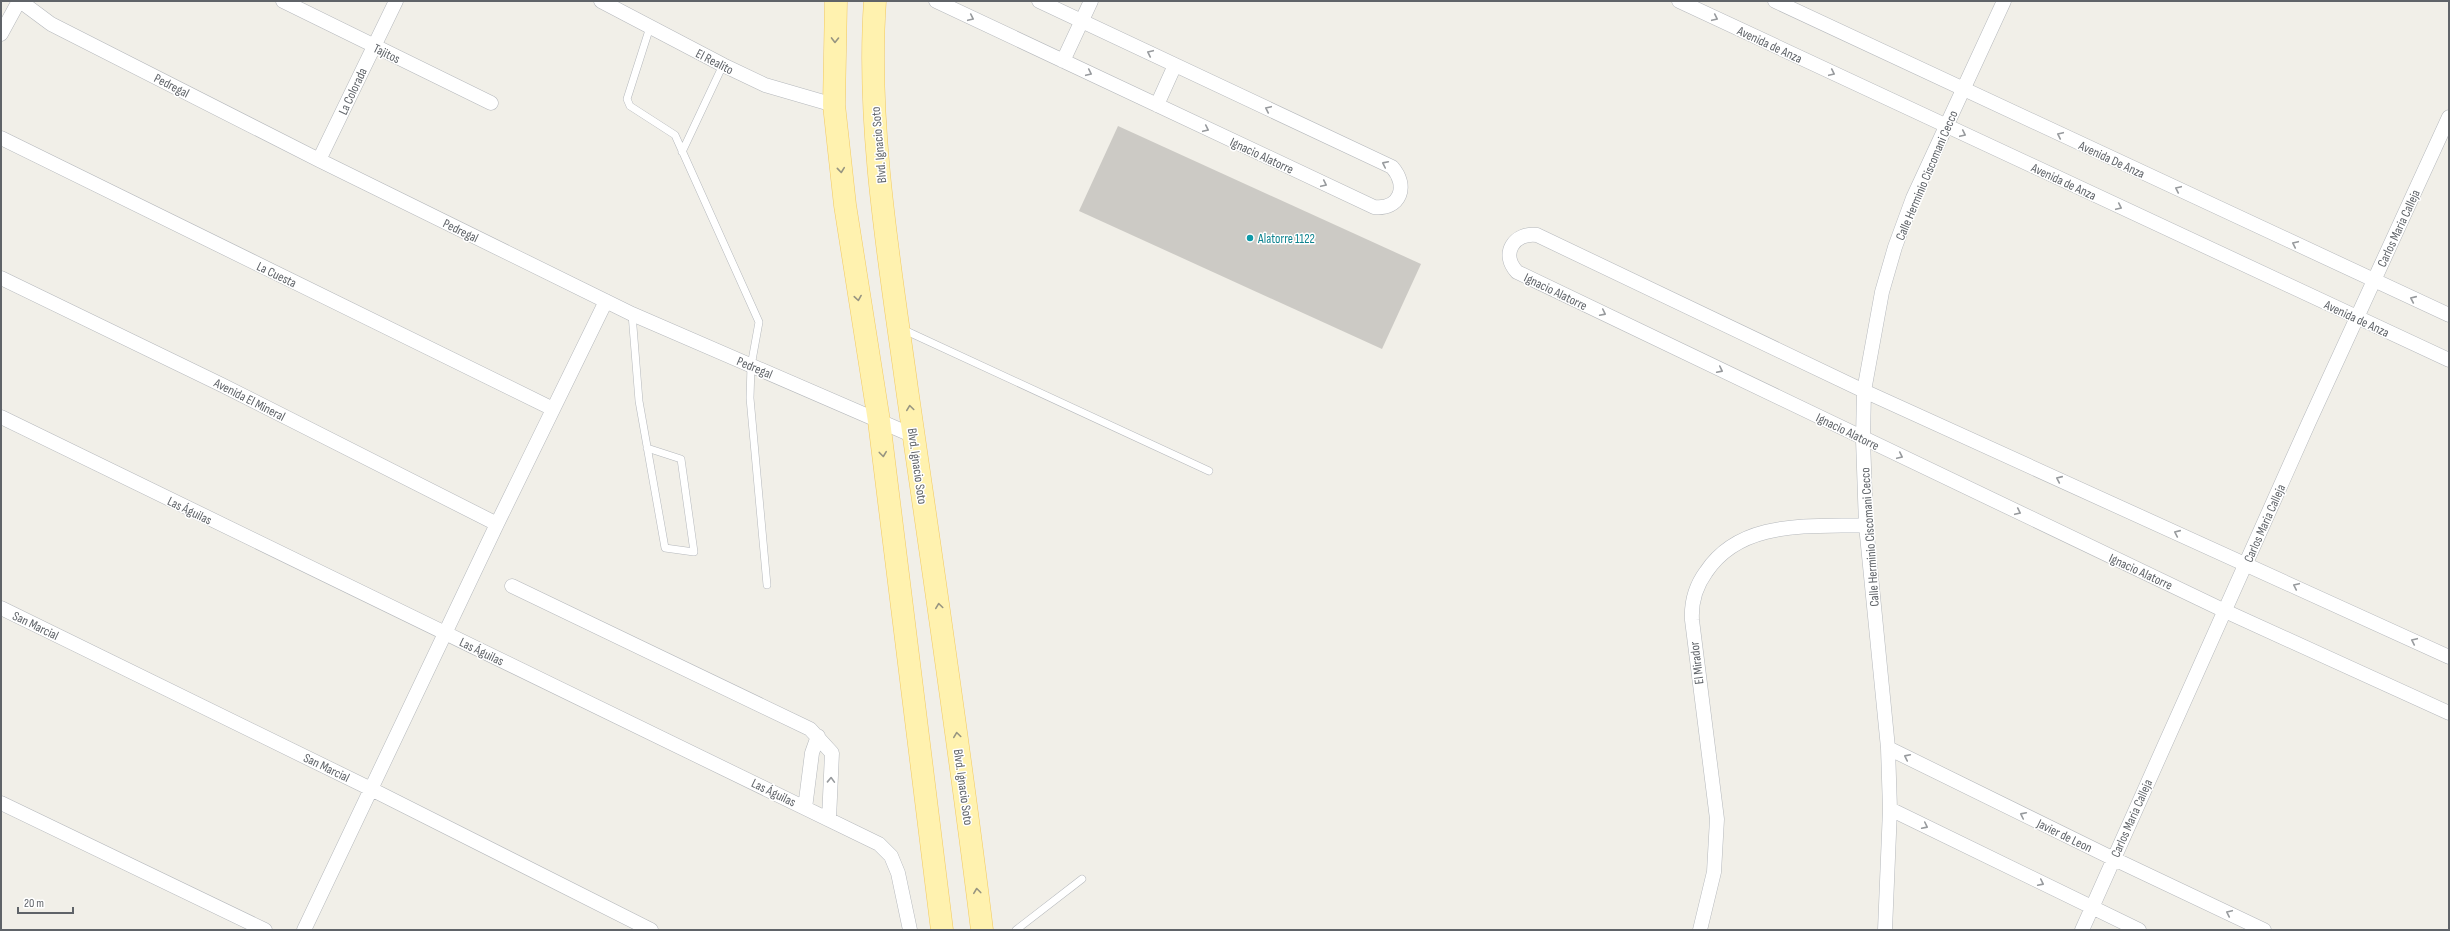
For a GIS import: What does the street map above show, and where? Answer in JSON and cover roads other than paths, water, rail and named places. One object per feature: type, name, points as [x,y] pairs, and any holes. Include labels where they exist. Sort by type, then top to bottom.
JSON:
[{"type":"main road","points":[[836,1],[834,105],[853,267],[879,421],[942,930]]},
{"type":"main road","name":"Blvd. Ignacio Soto","points":[[875,1],[872,71],[879,164],[899,328],[966,802],[982,930]]},
{"type":"street","points":[[1,34],[19,1]]},
{"type":"street","name":"Pedregal","points":[[19,1],[51,24],[319,160],[632,314],[914,436]]},
{"type":"street","name":"Tajitos","points":[[283,1],[491,104]]},
{"type":"street","name":"La Colorada","points":[[319,160],[396,1]]},
{"type":"street","name":"El Realito","points":[[601,1],[764,85],[834,105]]},
{"type":"street","name":"Ignacio Alatorre","points":[[936,1],[1374,207],[1384,208],[1393,204],[1399,196],[1402,185],[1399,175],[1392,167],[1039,1]]},
{"type":"street","points":[[1063,61],[1091,1]]},
{"type":"street","name":"Avenida de Anza","points":[[1680,1],[2356,318],[2449,360]]},
{"type":"street","name":"Avenida De Anza","points":[[1775,1],[2373,281],[2449,315]]},
{"type":"street","name":"Calle Herminio Ciscomani Cecco","points":[[1885,930],[1890,809],[1888,748],[1866,525],[1863,439],[1864,391],[1882,292],[1895,247],[1913,198],[2004,1]]},
{"type":"street","points":[[1157,105],[1175,65]]},
{"type":"street","name":"Carlos Maria Calleja","points":[[2082,930],[2112,858],[2225,611],[2356,318],[2449,117]]},
{"type":"street","name":"La Cuesta","points":[[1,138],[553,409]]},
{"type":"street","name":"Ignacio Alatorre","points":[[2449,657],[1864,391],[1537,235],[1527,234],[1518,238],[1511,247],[1508,256],[1511,265],[1517,272],[1863,439],[2225,611],[2449,712]]},
{"type":"street","name":"Avenida El Mineral","points":[[1,278],[222,385],[497,524]]},
{"type":"street","points":[[304,930],[497,524],[606,301]]},
{"type":"street","name":"Las Águilas","points":[[1,417],[879,844],[891,856],[898,873],[910,930]]},
{"type":"street","name":"El Mirador","points":[[1700,930],[1714,872],[1717,819],[1692,620],[1691,603],[1699,581],[1712,563],[1739,540],[1784,528],[1866,525]]},
{"type":"street","points":[[512,586],[800,723],[818,736],[832,753],[829,819]]},
{"type":"street","name":"San Marcial","points":[[1,608],[371,789],[651,930]]},
{"type":"street","points":[[805,808],[812,753],[818,736]]},
{"type":"street","name":"Javier de Leon","points":[[1888,748],[2112,858],[2264,930]]},
{"type":"street","points":[[1,803],[265,930]]},
{"type":"street","points":[[1890,809],[2139,930]]},
{"type":"lane","points":[[650,27],[627,98],[630,106],[675,135],[759,322],[751,366],[750,398],[767,585]]},
{"type":"lane","points":[[682,152],[723,65]]},
{"type":"lane","points":[[632,314],[639,400],[647,448],[665,548],[694,552],[681,459],[647,448]]},
{"type":"lane","points":[[899,328],[1210,471]]},
{"type":"lane","points":[[1016,930],[1082,879]]},
{"type":"place","name":"Alatorre 1122","points":[[1250,238]]}]
